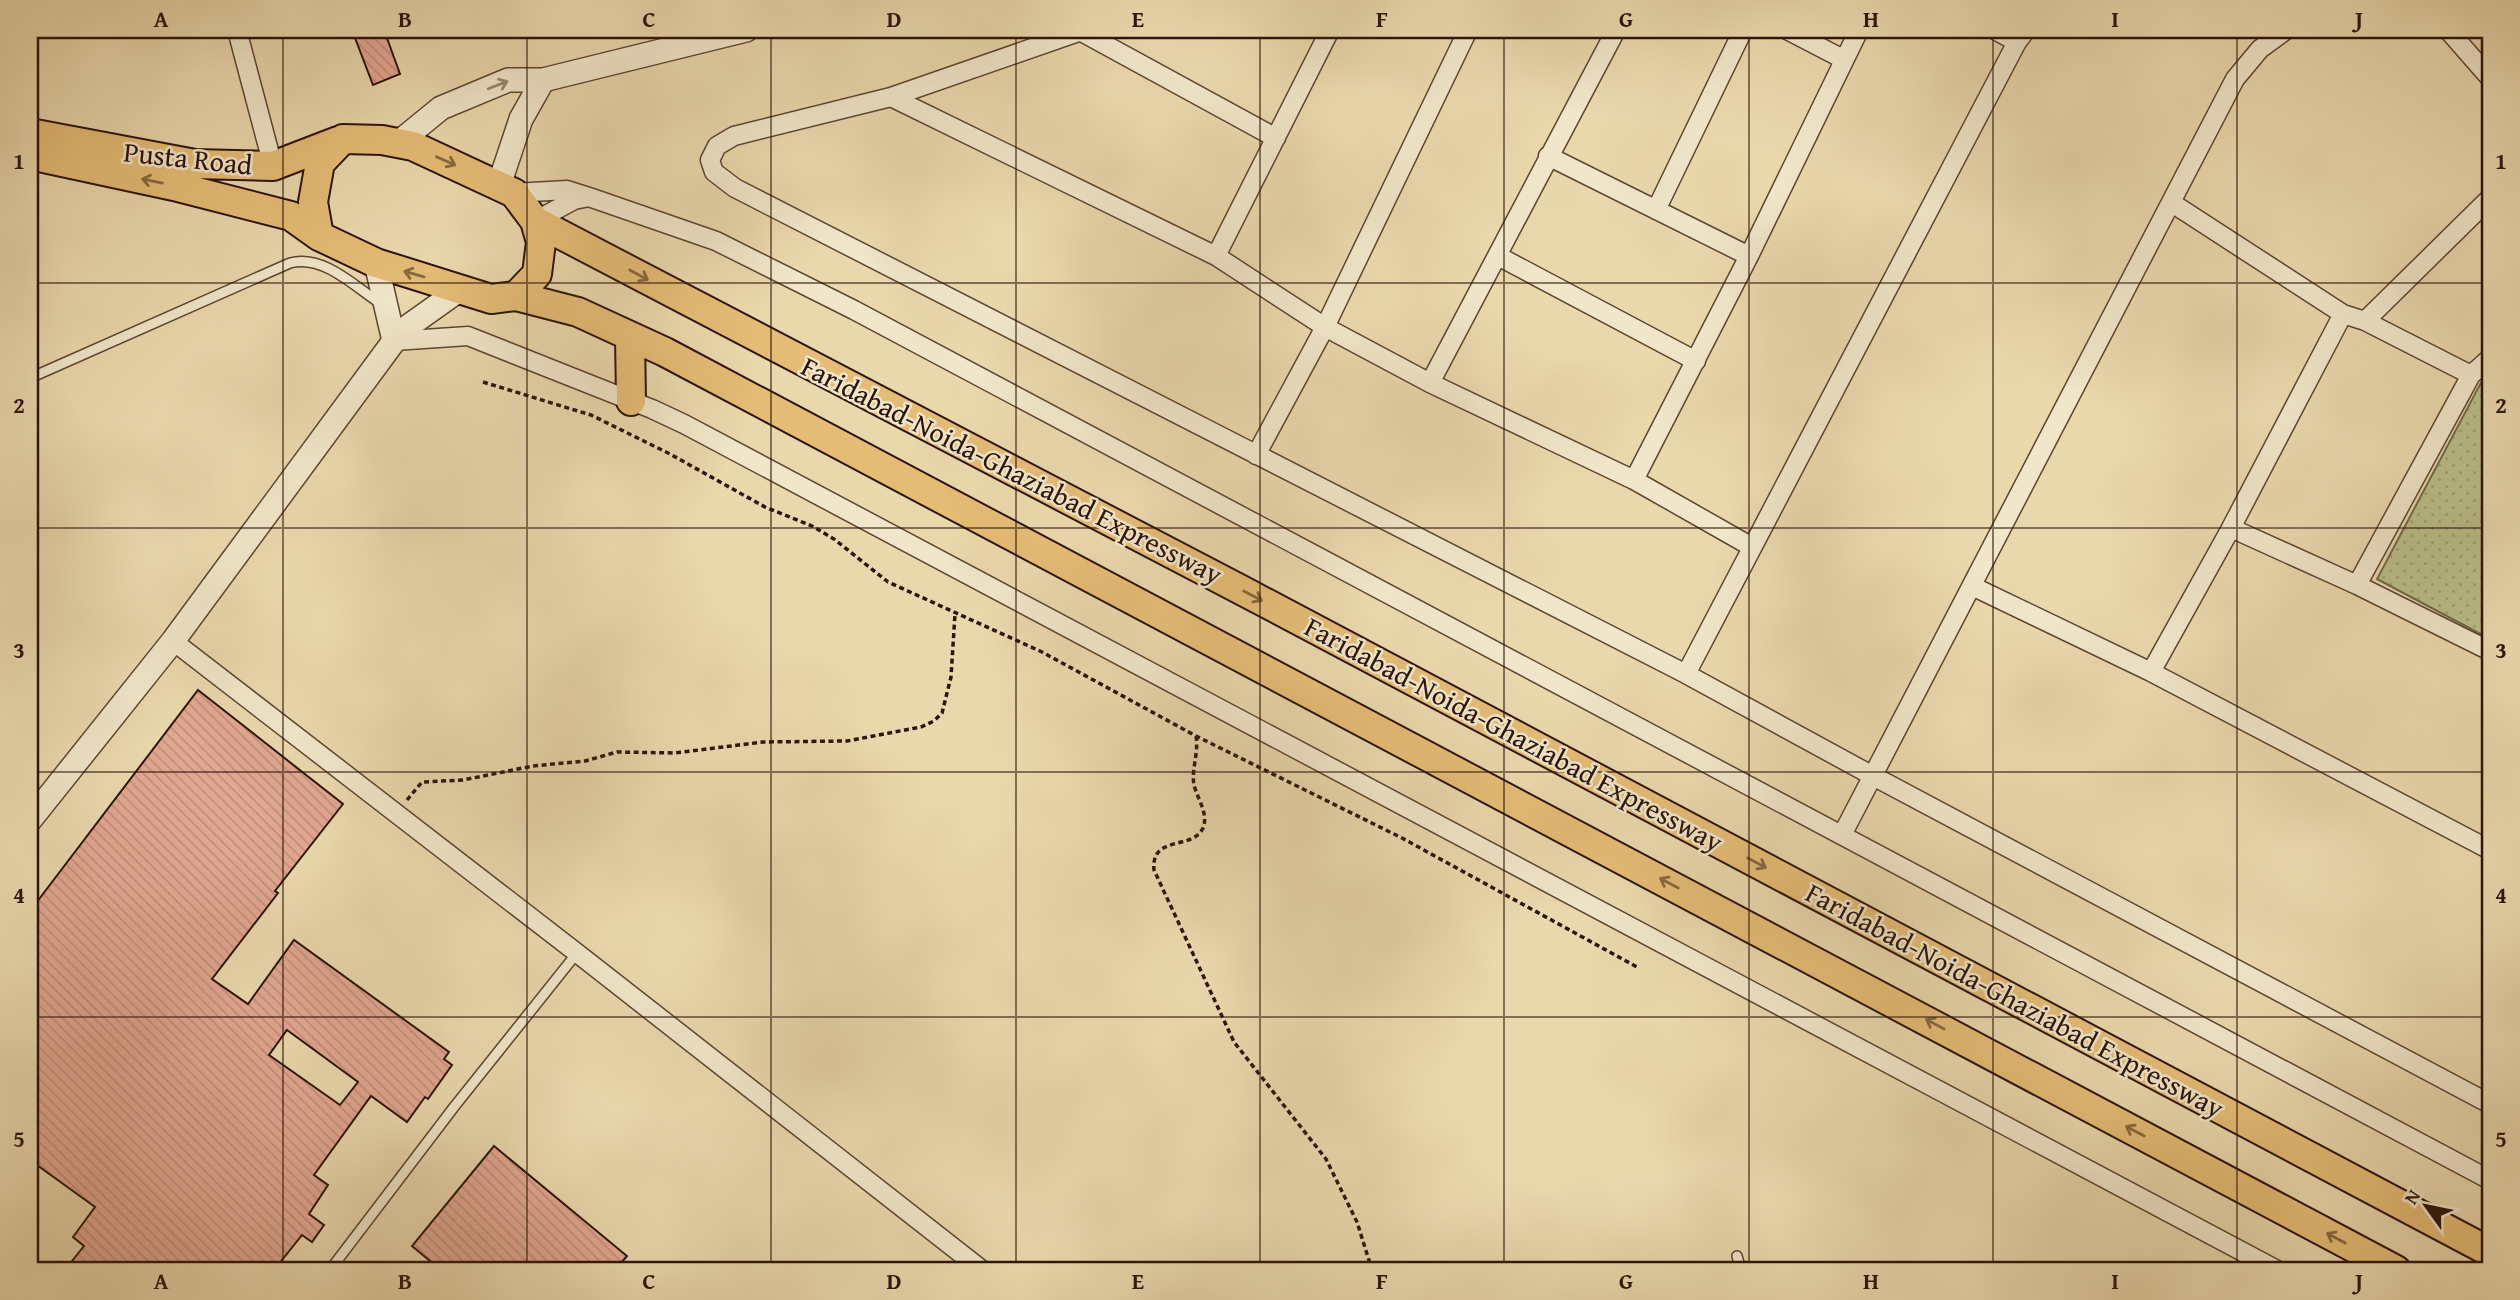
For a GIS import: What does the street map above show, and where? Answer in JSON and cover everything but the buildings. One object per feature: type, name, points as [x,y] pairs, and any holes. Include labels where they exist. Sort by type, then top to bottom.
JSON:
[{"type":"main road","name":"Pusta Road","points":[[30,133],[195,164],[273,166],[343,139]]},
{"type":"main road","name":"Faridabad-Noida-Ghaziabad Expressway","points":[[343,139],[382,140],[413,146],[507,189],[535,222],[1247,593],[2490,1252]]},
{"type":"main road","points":[[319,236],[313,202],[320,163],[343,139]]},
{"type":"main road","name":"Pusta Road","points":[[30,155],[218,197]]},
{"type":"main road","name":"Faridabad-Noida-Ghaziabad Expressway","points":[[218,197],[291,216],[319,236],[376,263],[491,299],[516,296],[578,312],[677,358],[2396,1270]]},
{"type":"main road","name":"Faridabad-Noida-Ghaziabad Expressway","points":[[516,296],[537,274],[541,242],[535,222]]},
{"type":"main road","points":[[630,336],[631,401]]},
{"type":"street","points":[[237,30],[273,166]]},
{"type":"street","points":[[398,143],[441,108],[508,80],[543,80],[746,30]]},
{"type":"street","points":[[1276,138],[1082,30],[891,97],[734,136],[718,146],[710,160],[714,172],[736,188],[1686,674],[2490,1104]]},
{"type":"street","points":[[1216,256],[1330,30]]},
{"type":"street","points":[[1256,455],[1325,327],[1468,30]]},
{"type":"street","points":[[1430,383],[1616,30]]},
{"type":"street","points":[[1656,209],[1743,30]]},
{"type":"street","points":[[1787,30],[1843,60]]},
{"type":"street","points":[[1634,480],[1749,256],[1859,30]]},
{"type":"street","points":[[1686,674],[2022,36],[1995,30]]},
{"type":"street","points":[[1842,835],[2235,79],[2260,50],[2286,30]]},
{"type":"street","points":[[2448,30],[2490,78]]},
{"type":"street","points":[[543,80],[521,119],[507,189],[567,190],[589,197],[716,242],[854,310],[2490,1180]]},
{"type":"street","points":[[891,97],[1216,256],[1325,327],[1430,383],[1634,480],[1752,547]]},
{"type":"street","points":[[1548,156],[1749,256]]},
{"type":"street","points":[[535,222],[574,200],[589,197]]},
{"type":"street","points":[[2365,321],[2490,198]]},
{"type":"street","points":[[2172,203],[2343,314],[2365,321],[2471,376]]},
{"type":"street","points":[[1498,256],[1696,361]]},
{"type":"street","points":[[376,263],[394,341]]},
{"type":"street","points":[[30,820],[173,641],[394,341],[410,325],[462,288]]},
{"type":"street","points":[[2151,672],[2231,528],[2343,314]]},
{"type":"street","points":[[394,341],[468,335],[631,401],[721,444],[2277,1270]]},
{"type":"street","points":[[2357,585],[2471,376],[2490,358]]},
{"type":"street","points":[[2231,528],[2357,585],[2490,651]]},
{"type":"street","points":[[1972,586],[2151,672],[2490,850]]},
{"type":"street","points":[[173,641],[982,1270]]},
{"type":"lane","points":[[30,378],[303,259],[326,268],[388,308]]},
{"type":"lane","points":[[330,1270],[454,1107],[577,953]]},
{"type":"lane","points":[[1737,1256],[1741,1270]]},
{"type":"path","points":[[483,382],[591,415],[659,448],[765,507],[812,526],[888,582],[1042,652],[1196,736],[1402,838],[1637,967]]},
{"type":"path","points":[[396,812],[422,782],[433,780],[463,780],[533,766],[584,761],[617,752],[675,753],[763,742],[847,741],[921,727],[934,721],[942,713],[951,677],[955,614]]},
{"type":"path","points":[[1196,736],[1198,750],[1194,782],[1204,815],[1204,826],[1196,835],[1162,848],[1155,858],[1154,870],[1234,1042],[1326,1159],[1357,1222],[1371,1270]]},
{"type":"green space","points":[[2490,370],[2490,639],[2377,579]]}]
